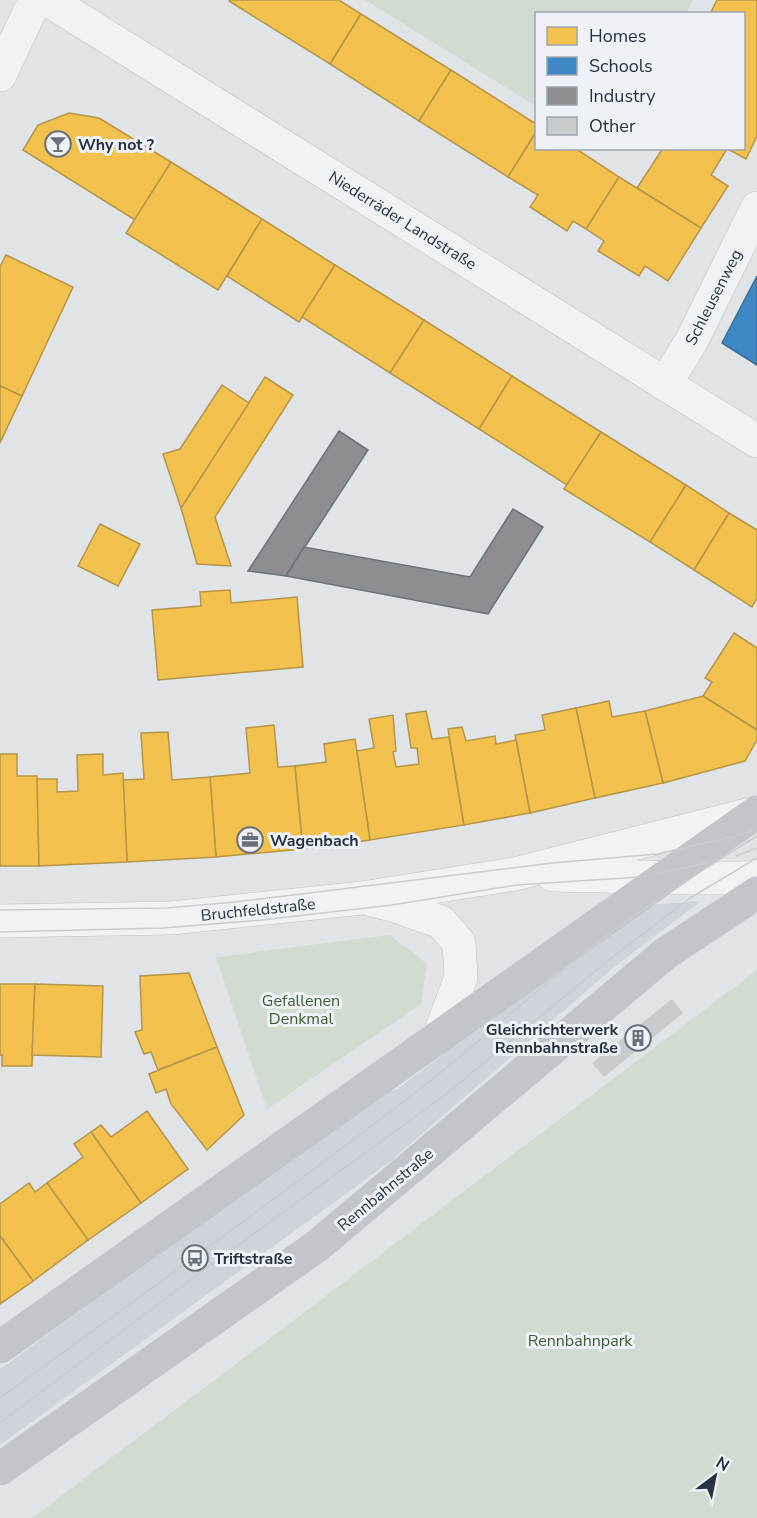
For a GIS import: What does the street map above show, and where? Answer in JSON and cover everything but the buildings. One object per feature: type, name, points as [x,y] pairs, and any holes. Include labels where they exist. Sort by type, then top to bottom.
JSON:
[{"type":"main road","points":[[0,1347],[756,813]]},
{"type":"main road","name":"Rennbahnstraße","points":[[0,1469],[317,1246],[666,953],[757,893]]},
{"type":"street","points":[[0,75],[34,0]]},
{"type":"street","name":"Niederräder Landstraße","points":[[48,0],[757,441]]},
{"type":"street","name":"Schleusenweg","points":[[665,384],[692,340],[757,208]]},
{"type":"street","name":"Bruchfeldstraße","points":[[0,921],[171,918],[362,898],[515,874],[756,813]]},
{"type":"street","name":"Bruchfeldstraße","points":[[515,874],[666,878],[757,876]]},
{"type":"street","points":[[362,898],[392,905],[441,922],[459,943],[461,977],[439,1037]]},
{"type":"shaded area","points":[[701,901],[613,968],[391,1161],[0,1445],[0,1369],[381,1094],[397,1089],[636,906]]},
{"type":"green space","points":[[365,0],[693,0],[687,12],[535,12],[535,105]]},
{"type":"green space","name":"Gefallenen Denkmal","points":[[390,935],[427,964],[421,1004],[267,1109],[216,957]]},
{"type":"green space","name":"Rennbahnpark","points":[[757,970],[757,1518],[32,1518]]},
{"type":"tram line","points":[[0,910],[166,908],[235,902],[552,863],[657,854],[744,834],[757,828]]},
{"type":"tram line","points":[[0,1398],[368,1129],[442,1072],[570,964],[612,932],[673,889],[757,836]]},
{"type":"tram line","points":[[736,856],[757,848]]},
{"type":"tram line","points":[[0,1423],[204,1270],[445,1095],[605,963],[690,898],[757,858]]},
{"type":"tram line","points":[[0,932],[163,928],[262,920],[392,905],[516,885],[640,877],[706,863]]},
{"type":"place","name":"Why not ?","points":[[58,144]]},
{"type":"place","name":"Wagenbach","points":[[250,840]]},
{"type":"place","name":"Gleichrichterwerk Rennbahnstraße","points":[[638,1038]]},
{"type":"place","name":"Triftstraße","points":[[195,1258]]}]
